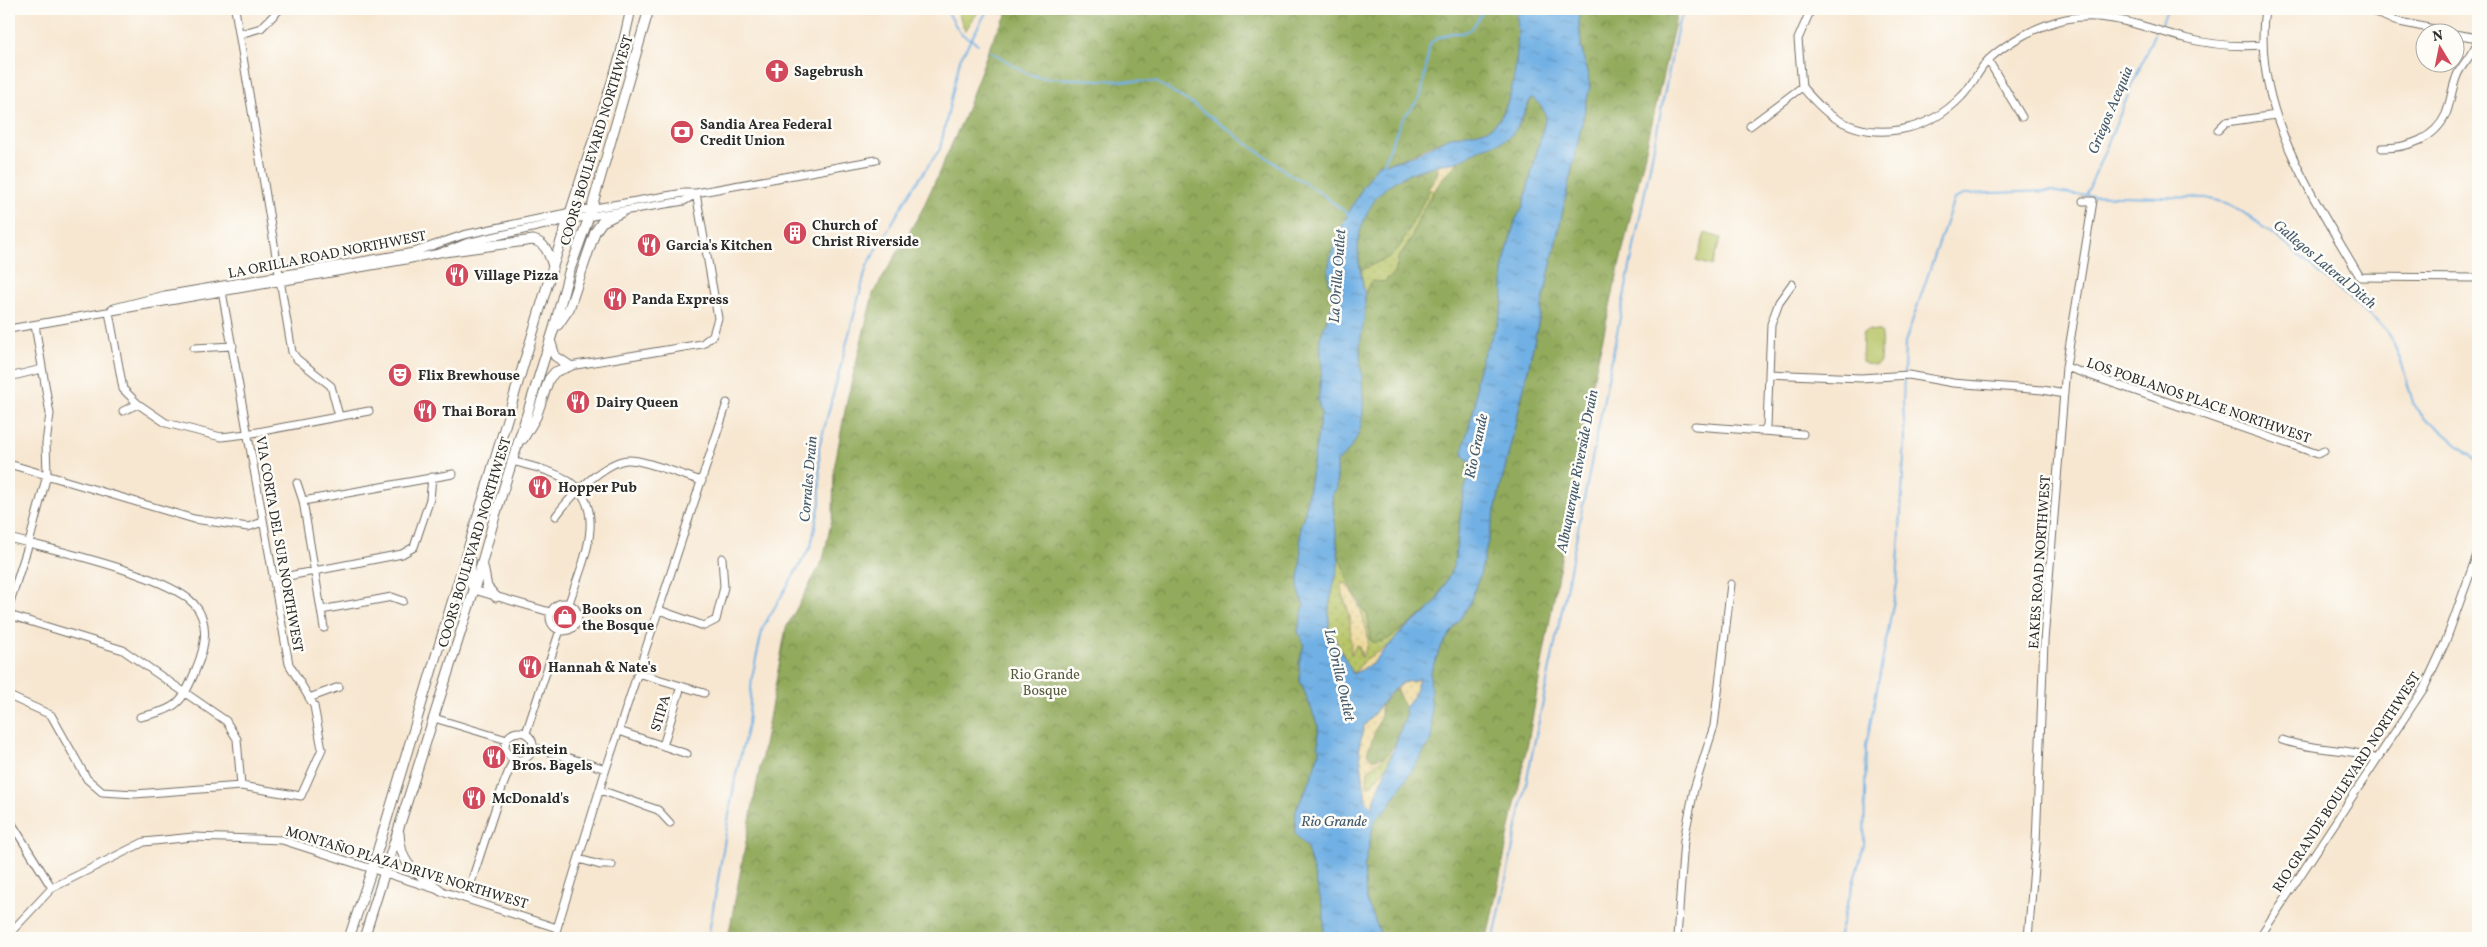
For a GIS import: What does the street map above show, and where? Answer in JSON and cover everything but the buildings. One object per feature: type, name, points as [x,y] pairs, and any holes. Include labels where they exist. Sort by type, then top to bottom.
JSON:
[{"type":"main road","name":"COORS BOULEVARD NORTHWEST","points":[[349,938],[372,870],[553,266],[620,57],[631,9]]},
{"type":"main road","name":"COORS BOULEVARD NORTHWEST","points":[[364,938],[474,590],[551,338],[569,272],[590,213],[649,9]]},
{"type":"main road","points":[[570,366],[555,356],[552,351],[551,338],[569,310],[595,232],[602,222],[622,212]]},
{"type":"main road","points":[[444,252],[533,240],[542,244],[546,249],[553,266]]},
{"type":"main road","points":[[514,456],[536,417],[549,379],[555,372],[570,366]]},
{"type":"main road","points":[[474,590],[469,580],[468,569],[499,466],[499,447]]},
{"type":"main road","points":[[483,559],[488,587],[496,597]]},
{"type":"main road","points":[[399,827],[400,850],[407,866],[441,891]]},
{"type":"street","points":[[235,9],[292,352],[297,359],[331,386],[339,416]]},
{"type":"street","points":[[240,34],[261,28],[280,9]]},
{"type":"street","points":[[1811,9],[1798,39],[1802,87],[1830,115],[1848,125],[1865,130],[1885,132],[1914,128],[1941,114],[1963,96],[1988,60],[2035,30],[2066,19],[2098,16],[2138,24],[2212,44],[2263,45]]},
{"type":"street","points":[[2265,9],[2263,45],[2265,70],[2276,115],[2298,167],[2360,278],[2478,278]]},
{"type":"street","points":[[2368,9],[2400,23],[2414,26]]},
{"type":"street","points":[[2382,148],[2404,147],[2433,132],[2446,113],[2459,72],[2478,39],[2464,36]]},
{"type":"street","points":[[1988,60],[2022,117]]},
{"type":"street","points":[[1750,126],[1802,87]]},
{"type":"street","points":[[2218,130],[2226,122],[2276,115]]},
{"type":"street","name":"LA ORILLA ROAD NORTHWEST","points":[[280,279],[424,250],[453,237],[590,213],[684,193],[696,193],[876,160]]},
{"type":"street","points":[[570,366],[702,344],[713,335],[718,318],[696,193]]},
{"type":"street","name":"LA ORILLA ROAD NORTHWEST","points":[[590,213],[622,212],[684,201],[696,193]]},
{"type":"street","name":"EAKES ROAD NORTHWEST","points":[[2028,938],[2036,844],[2044,641],[2066,367],[2093,201],[2083,201]]},
{"type":"street","name":"LA ORILLA ROAD NORTHWEST","points":[[9,329],[109,312],[222,289],[444,252],[466,243],[569,216]]},
{"type":"street","points":[[1763,431],[1767,426],[1771,324],[1779,302],[1792,284]]},
{"type":"street","name":"VIA CORTA DEL SUR NORTHWEST","points":[[222,289],[289,664],[314,706],[322,749],[301,796],[241,786]]},
{"type":"street","points":[[109,312],[123,389],[138,404],[166,422],[221,437],[247,434],[369,411]]},
{"type":"street","points":[[9,605],[29,543],[47,475],[46,443],[50,414],[49,396],[42,369],[35,325]]},
{"type":"street","points":[[194,348],[233,346]]},
{"type":"street","name":"LOS POBLANOS PLACE NORTHWEST","points":[[2066,367],[2318,454],[2324,451]]},
{"type":"street","points":[[9,377],[42,369]]},
{"type":"street","points":[[1769,374],[1861,378],[1909,375],[1953,383],[2043,390],[2064,394]]},
{"type":"street","points":[[554,938],[606,769],[727,403]]},
{"type":"street","points":[[123,412],[138,404]]},
{"type":"street","points":[[1695,426],[1803,434]]},
{"type":"street","points":[[514,456],[558,476],[579,491],[589,510],[592,535],[569,603]]},
{"type":"street","points":[[556,516],[579,491],[611,465],[629,460],[702,481]]},
{"type":"street","points":[[9,464],[194,519],[248,527],[263,522]]},
{"type":"street","points":[[303,501],[453,474]]},
{"type":"street","points":[[273,579],[402,554],[414,547],[430,499],[432,478]]},
{"type":"street","points":[[297,483],[303,501],[324,628]]},
{"type":"street","points":[[9,538],[170,586],[196,606],[206,636],[203,652],[186,692],[169,711],[140,717]]},
{"type":"street","name":"RIO GRANDE BOULEVARD NORTHWEST","points":[[2259,938],[2424,688],[2478,552]]},
{"type":"street","points":[[659,610],[704,626],[716,620],[724,587],[722,558]]},
{"type":"street","points":[[1677,938],[1684,840],[1694,789],[1714,726],[1731,584]]},
{"type":"street","points":[[474,590],[550,612]]},
{"type":"street","points":[[321,610],[392,597],[404,601]]},
{"type":"street","points":[[560,603],[569,603],[576,609],[577,623],[570,630],[560,630],[551,622],[550,612],[560,603]]},
{"type":"street","points":[[9,615],[123,650],[226,720],[237,739],[241,786],[135,794],[102,792],[87,779],[51,715],[9,696]]},
{"type":"street","points":[[526,733],[560,630]]},
{"type":"street","points":[[638,673],[704,693]]},
{"type":"street","name":"STIPA","points":[[663,746],[681,686]]},
{"type":"street","points":[[309,698],[339,687]]},
{"type":"street","points":[[434,718],[506,740]]},
{"type":"street","points":[[619,731],[687,754]]},
{"type":"street","points":[[515,732],[526,733],[532,739],[533,746],[527,757],[514,758],[506,751],[506,740],[515,732]]},
{"type":"street","points":[[2282,740],[2296,745],[2363,753],[2377,759]]},
{"type":"street","points":[[533,746],[606,769]]},
{"type":"street","points":[[466,898],[502,788],[514,758]]},
{"type":"street","points":[[600,790],[658,810],[670,823]]},
{"type":"street","points":[[9,820],[52,888]]},
{"type":"street","name":"MONTAÑO PLAZA DRIVE NORTHWEST","points":[[9,934],[52,888],[144,842],[193,837],[282,840],[329,853],[384,874],[558,928]]},
{"type":"street","points":[[579,859],[600,865],[612,864]]},
{"type":"green space","points":[[957,9],[980,9],[965,31]]},
{"type":"green space","name":"Rio Grande Bosque","points":[[1010,9],[1516,9],[1518,37],[1515,70],[1512,87],[1501,116],[1489,130],[1472,135],[1449,138],[1407,157],[1379,164],[1354,203],[1337,237],[1331,254],[1328,269],[1329,281],[1336,295],[1320,338],[1322,369],[1318,401],[1321,413],[1305,512],[1300,527],[1301,561],[1298,587],[1304,606],[1298,631],[1304,645],[1299,663],[1300,680],[1318,726],[1319,753],[1310,781],[1296,810],[1295,832],[1307,848],[1324,912],[1324,938],[728,938],[786,628],[823,560],[833,514],[834,469],[847,400],[873,294],[922,210],[964,117],[992,40]]},
{"type":"green space","points":[[1578,9],[1678,9],[1592,385],[1528,742],[1487,938],[1382,938],[1366,899],[1364,869],[1374,821],[1389,806],[1431,739],[1430,673],[1440,649],[1469,605],[1480,575],[1526,379],[1590,86],[1581,45]]},
{"type":"green space","points":[[1532,97],[1542,107],[1546,117],[1523,206],[1515,221],[1503,266],[1503,303],[1497,325],[1482,358],[1476,380],[1475,405],[1464,444],[1472,464],[1463,496],[1454,565],[1433,607],[1388,639],[1376,643],[1370,640],[1368,616],[1349,585],[1343,564],[1339,560],[1332,495],[1337,488],[1337,461],[1349,450],[1357,437],[1361,424],[1363,395],[1360,345],[1367,290],[1371,281],[1384,282],[1395,273],[1399,257],[1411,239],[1421,213],[1443,177],[1458,162],[1475,151],[1508,138],[1520,124]]},
{"type":"green space","points":[[1438,164],[1438,173],[1400,246],[1391,256],[1361,270],[1358,249],[1360,227],[1368,206],[1374,197],[1394,181]]},
{"type":"green space","points":[[1428,189],[1434,191],[1421,213],[1411,239],[1399,257],[1395,273],[1384,282],[1371,282],[1364,294],[1361,270],[1391,256],[1400,246]]},
{"type":"green space","points":[[1705,233],[1721,238],[1712,266],[1696,261]]},
{"type":"green space","points":[[1867,330],[1879,331],[1882,334],[1880,362],[1876,365],[1865,364],[1862,361],[1863,333]]},
{"type":"green space","points":[[1339,560],[1343,564],[1349,585],[1344,583],[1342,595],[1349,616],[1351,654],[1355,645],[1359,646],[1360,656],[1368,643],[1358,603],[1368,616],[1370,640],[1388,639],[1406,625],[1425,614],[1403,630],[1388,646],[1366,659],[1353,674],[1329,628],[1329,606]]},
{"type":"green space","points":[[1396,688],[1405,707],[1406,716],[1395,745],[1385,756],[1373,760],[1367,753],[1381,715],[1381,705]]},
{"type":"green space","points":[[1391,750],[1390,762],[1370,786],[1367,785],[1368,771]]},
{"type":"sand","points":[[1458,162],[1443,177],[1434,191],[1428,189],[1438,173],[1438,164]]},
{"type":"sand","points":[[1344,583],[1349,587],[1357,601],[1368,638],[1368,644],[1362,658],[1359,646],[1356,645],[1351,655],[1350,617],[1341,588]]},
{"type":"sand","points":[[1388,646],[1372,664],[1353,674],[1366,659]]},
{"type":"sand","points":[[1419,679],[1413,697],[1405,707],[1396,688],[1402,683]]},
{"type":"sand","points":[[1381,705],[1381,715],[1367,753],[1373,760],[1385,756],[1368,771],[1367,785],[1370,786],[1390,762],[1372,808],[1366,801],[1359,746],[1364,726]]},
{"type":"water","name":"Rio Grande","points":[[1516,9],[1578,9],[1581,46],[1590,86],[1526,379],[1480,575],[1469,605],[1440,649],[1430,673],[1432,739],[1389,806],[1374,821],[1364,869],[1366,899],[1382,938],[1324,938],[1324,912],[1307,848],[1295,833],[1296,810],[1310,781],[1319,753],[1318,726],[1300,680],[1299,663],[1304,645],[1298,631],[1304,606],[1298,587],[1301,561],[1300,527],[1305,512],[1321,414],[1318,401],[1322,369],[1320,338],[1336,295],[1329,281],[1328,269],[1331,254],[1337,237],[1354,203],[1379,164],[1405,159],[1451,137],[1485,130],[1499,120],[1506,107],[1515,73],[1518,36]],"holes":[[[1532,97],[1542,107],[1546,117],[1523,206],[1515,221],[1503,266],[1503,303],[1497,325],[1482,358],[1476,380],[1475,405],[1464,444],[1463,456],[1472,464],[1463,496],[1454,565],[1437,601],[1425,614],[1403,630],[1372,664],[1353,674],[1329,628],[1329,606],[1339,563],[1332,495],[1337,488],[1337,462],[1349,450],[1357,437],[1363,410],[1360,349],[1365,304],[1358,255],[1359,236],[1362,226],[1367,213],[1381,192],[1400,178],[1440,164],[1454,163],[1482,148],[1507,138],[1514,132]],[[1419,679],[1413,697],[1405,707],[1406,716],[1372,807],[1366,801],[1359,746],[1364,726],[1389,694],[1402,683]]]},
{"type":"waterway","points":[[946,9],[960,33],[978,44]]},
{"type":"waterway","name":"Corrales Drain","points":[[708,938],[736,774],[748,725],[752,677],[763,627],[811,546],[820,503],[819,448],[867,266],[912,189],[940,149],[960,59],[988,9]]},
{"type":"waterway","points":[[1383,165],[1401,121],[1421,96],[1430,44],[1437,38],[1451,33],[1463,33],[1472,28],[1485,9]]},
{"type":"waterway","name":"Albuquerque Riverside Drain","points":[[1494,938],[1563,605],[1678,25],[1685,9]]},
{"type":"waterway","name":"Griegos Acequia","points":[[2161,25],[2167,9]]},
{"type":"waterway","name":"Griegos Acequia","points":[[2086,195],[2154,34]]},
{"type":"waterway","name":"La Orilla Outlet","points":[[990,51],[1028,74],[1044,78],[1156,82],[1194,105],[1351,216]]},
{"type":"waterway","name":"Gallegos Lateral Ditch","points":[[1838,938],[1864,845],[1866,746],[1897,584],[1905,440],[1903,402],[1905,342],[1954,199],[1966,194],[2050,191],[2076,195],[2206,198],[2233,205],[2286,244],[2388,331],[2402,364],[2414,406],[2425,419],[2434,424],[2478,462]]},
{"type":"place","name":"Sagebrush","points":[[777,71]]},
{"type":"place","name":"Sandia Area Federal Credit Union","points":[[682,132]]},
{"type":"place","name":"Church of Christ Riverside","points":[[795,233]]},
{"type":"place","name":"Garcia's Kitchen","points":[[649,245]]},
{"type":"place","name":"Village Pizza","points":[[457,275]]},
{"type":"place","name":"Panda Express","points":[[615,299]]},
{"type":"place","name":"Flix Brewhouse","points":[[400,375]]},
{"type":"place","name":"Dairy Queen","points":[[578,402]]},
{"type":"place","name":"Thai Boran","points":[[425,411]]},
{"type":"place","name":"Hopper Pub","points":[[540,487]]},
{"type":"place","name":"Books on the Bosque","points":[[565,617]]},
{"type":"place","name":"Hannah & Nate's","points":[[530,667]]},
{"type":"place","name":"Einstein Bros. Bagels","points":[[494,757]]},
{"type":"place","name":"McDonald's","points":[[474,798]]}]
